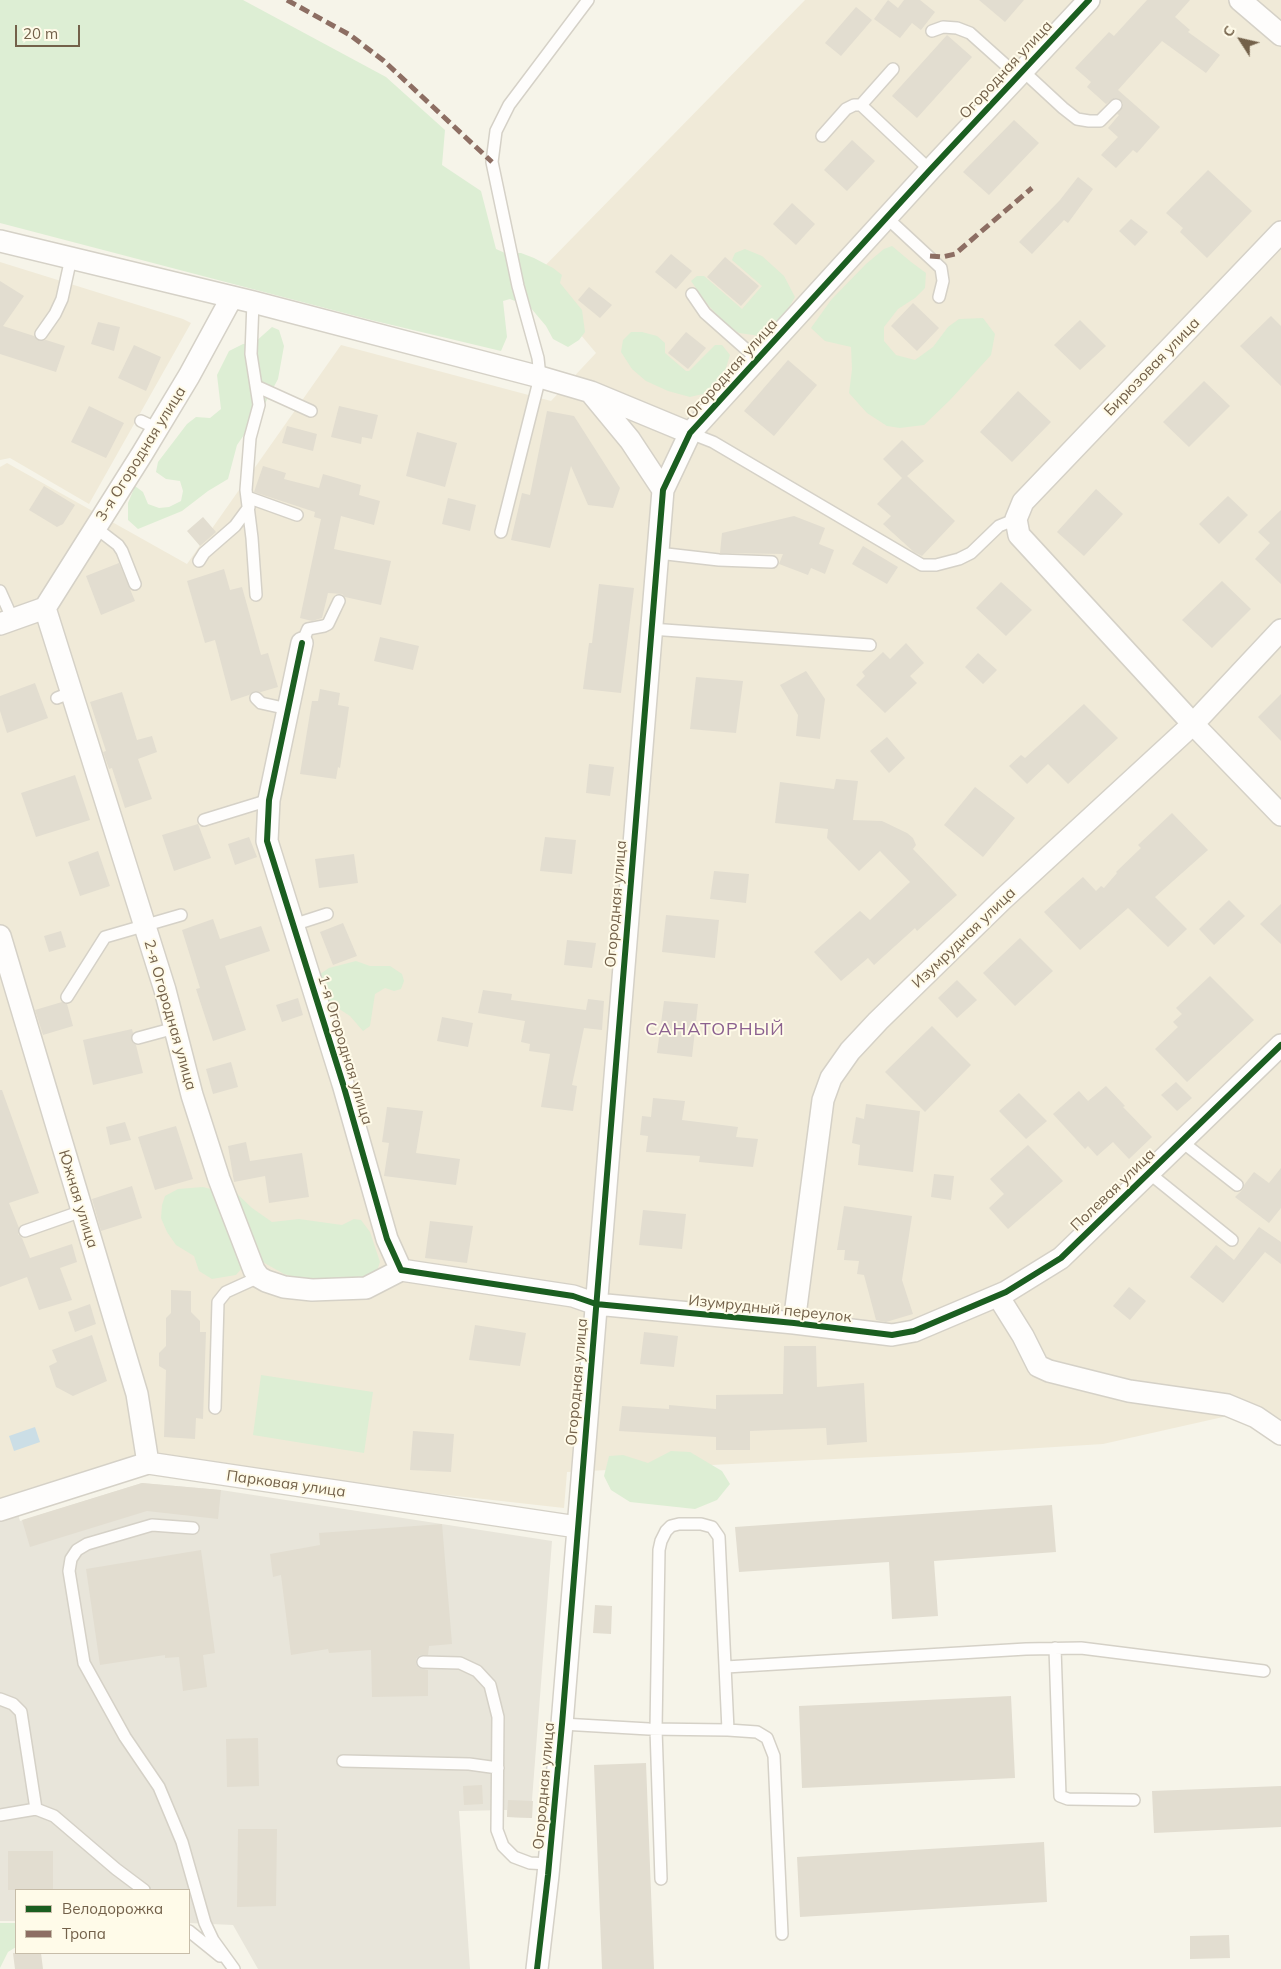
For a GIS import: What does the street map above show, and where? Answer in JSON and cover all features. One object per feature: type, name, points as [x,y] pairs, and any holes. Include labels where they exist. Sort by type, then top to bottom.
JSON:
[{"type":"street","name":"Огородная улица","points":[[537,1969],[562,1724],[663,490],[690,432],[886,217],[1089,0]]},
{"type":"street","points":[[1240,0],[1281,35]]},
{"type":"street","name":"Бирюзовая улица","points":[[1020,510],[1278,240]]},
{"type":"street","points":[[0,241],[253,302],[540,377],[591,392],[690,432]]},
{"type":"street","name":"3-я Огородная улица","points":[[45,608],[96,528],[150,425],[190,376],[232,297]]},
{"type":"street","points":[[591,392],[630,440],[663,490]]},
{"type":"street","points":[[1020,510],[1019,535],[1193,724],[1281,815]]},
{"type":"street","points":[[7,622],[45,608]]},
{"type":"street","name":"2-я Огородная улица","points":[[45,608],[64,695],[145,926],[165,990],[192,1095],[219,1179],[247,1254],[259,1277]]},
{"type":"street","name":"Изумрудная улица","points":[[794,1323],[823,1100],[831,1078],[850,1051],[878,1021],[1003,900],[1193,724],[1281,630]]},
{"type":"street","name":"1-я Огородная улица","points":[[302,643],[269,800],[267,841],[292,925],[344,1084],[387,1239],[401,1270]]},
{"type":"street","name":"Южная улица","points":[[0,936],[137,1394],[148,1463]]},
{"type":"street","name":"Полевая улица","points":[[939,1321],[998,1296],[1061,1258],[1281,1044]]},
{"type":"street","points":[[259,1277],[284,1287],[312,1290],[366,1288],[401,1270],[573,1296],[596,1304]]},
{"type":"street","points":[[998,1296],[1023,1336],[1038,1366],[1049,1371],[1129,1391],[1227,1405],[1256,1417],[1281,1434]]},
{"type":"street","name":"Изумрудный переулок","points":[[596,1304],[794,1323],[892,1335],[914,1331],[939,1321]]},
{"type":"street","name":"Парковая улица","points":[[0,1510],[148,1463],[577,1527]]},
{"type":"lane","points":[[501,532],[540,377],[538,358],[518,286],[492,162],[496,131],[509,105],[588,0]]},
{"type":"lane","points":[[932,31],[944,27],[957,28],[970,33],[1077,119],[1100,121],[1116,105]]},
{"type":"lane","points":[[861,105],[893,69]]},
{"type":"lane","points":[[822,136],[846,110],[854,105],[861,105],[930,170]]},
{"type":"lane","points":[[886,217],[941,268],[943,281],[939,297]]},
{"type":"lane","points":[[42,334],[62,299],[71,258]]},
{"type":"lane","points":[[692,294],[705,313],[757,359]]},
{"type":"lane","points":[[253,302],[251,354],[258,387],[259,405],[250,438],[246,466],[256,595]]},
{"type":"lane","points":[[258,387],[311,411]]},
{"type":"lane","points":[[690,432],[713,442],[922,564],[936,565],[971,553],[999,526],[1020,510]]},
{"type":"lane","points":[[248,502],[297,515]]},
{"type":"lane","points":[[199,561],[204,553],[235,526],[248,502]]},
{"type":"lane","points":[[96,528],[118,545],[135,584]]},
{"type":"lane","points":[[658,553],[718,560],[772,562]]},
{"type":"lane","points":[[0,592],[7,622]]},
{"type":"lane","points":[[302,643],[308,629],[328,624],[339,601]]},
{"type":"lane","points":[[652,629],[870,645]]},
{"type":"lane","points":[[256,698],[262,703],[288,709]]},
{"type":"lane","points":[[204,820],[269,800]]},
{"type":"lane","points":[[67,997],[105,937],[181,914]]},
{"type":"lane","points":[[292,925],[327,914]]},
{"type":"lane","points":[[138,1038],[175,1028]]},
{"type":"lane","points":[[1181,1141],[1237,1185]]},
{"type":"lane","points":[[1149,1173],[1232,1240]]},
{"type":"lane","points":[[25,1231],[82,1211]]},
{"type":"lane","points":[[215,1408],[218,1302],[226,1292],[259,1277]]},
{"type":"lane","points":[[661,1879],[656,1730],[659,1550],[660,1541],[671,1526],[678,1524],[700,1524],[712,1528],[720,1537],[728,1730]]},
{"type":"lane","points":[[193,1528],[152,1525],[87,1544],[77,1550],[71,1559],[68,1571],[84,1663],[125,1736],[159,1787],[182,1842],[205,1923],[231,1965]]},
{"type":"lane","points":[[1055,1648],[1060,1796],[1068,1800],[1134,1800]]},
{"type":"lane","points":[[726,1667],[1082,1648],[1264,1671]]},
{"type":"lane","points":[[423,1662],[460,1663],[476,1671],[490,1685],[498,1717],[497,1830],[503,1846],[514,1857],[530,1863],[549,1864]]},
{"type":"lane","points":[[0,1699],[13,1704],[21,1712],[36,1809]]},
{"type":"lane","points":[[562,1724],[656,1730],[728,1730],[757,1732],[766,1738],[774,1756],[782,1934]]},
{"type":"lane","points":[[343,1762],[469,1764],[498,1768]]},
{"type":"lane","points":[[0,1815],[36,1809],[54,1816],[116,1869],[143,1889]]},
{"type":"lane","points":[[190,1932],[231,1965]]},
{"type":"shaded area","points":[[805,0],[1281,0],[1281,1420],[1263,1408],[1103,1444],[567,1472],[564,1508],[367,1486],[136,1455],[0,1498],[0,467],[7,463],[187,564],[341,345],[551,401],[596,353],[533,278]]},
{"type":"shaded area","points":[[0,262],[191,323],[89,504],[10,458],[0,460]]},
{"type":"shaded area","points":[[35,1427],[40,1442],[14,1451],[9,1436]]},
{"type":"shaded area","points":[[142,1483],[221,1490],[552,1541],[532,1818],[507,1817],[507,1810],[459,1811],[470,1969],[258,1969],[233,1925],[190,1923],[190,1889],[15,1889],[15,1921],[0,1921],[0,1520],[18,1514],[20,1521]]},
{"type":"green space","points":[[0,0],[243,0],[386,77],[445,130],[442,165],[481,191],[496,249],[505,253],[521,253],[534,258],[562,275],[560,283],[582,310],[585,332],[579,340],[568,347],[553,339],[546,326],[530,307],[510,299],[503,301],[507,337],[501,351],[371,320],[0,223]]},
{"type":"green space","points":[[892,246],[926,273],[925,288],[915,298],[898,309],[884,327],[884,341],[896,355],[915,360],[933,347],[948,327],[959,319],[983,318],[995,334],[991,355],[950,400],[924,425],[900,428],[887,426],[867,413],[849,393],[852,369],[851,347],[825,341],[811,328],[831,300],[866,264],[884,249]]},
{"type":"green space","points":[[745,249],[762,256],[784,276],[795,297],[781,321],[760,336],[739,333],[727,325],[708,305],[691,281],[697,276],[704,276],[742,309],[762,286],[732,260],[735,253]]},
{"type":"green space","points":[[272,327],[279,330],[284,346],[278,379],[262,409],[237,445],[228,479],[208,491],[182,511],[138,529],[128,520],[128,503],[135,486],[143,492],[148,504],[159,508],[169,507],[181,501],[183,491],[180,481],[166,479],[156,472],[158,462],[187,424],[196,417],[210,418],[221,409],[217,375],[229,351],[243,344],[254,343]]},
{"type":"green space","points":[[631,332],[642,332],[657,336],[665,343],[665,353],[686,371],[689,371],[715,345],[722,345],[730,355],[725,371],[716,384],[703,394],[690,397],[668,391],[646,381],[632,369],[621,352],[623,340]]},
{"type":"green space","points":[[356,961],[370,966],[390,966],[402,974],[404,981],[401,989],[394,991],[385,988],[375,994],[370,1026],[363,1031],[350,1016],[330,1003],[322,990],[320,974],[329,968]]},
{"type":"green space","points":[[203,1187],[215,1190],[233,1190],[252,1208],[272,1222],[299,1219],[342,1225],[354,1219],[361,1220],[370,1232],[380,1262],[376,1274],[358,1282],[314,1282],[284,1274],[252,1256],[236,1275],[212,1279],[199,1271],[194,1256],[176,1245],[167,1232],[161,1218],[165,1196],[178,1189]]},
{"type":"green space","points":[[261,1375],[373,1392],[364,1453],[253,1435]]},
{"type":"green space","points":[[671,1451],[690,1452],[722,1471],[730,1484],[717,1500],[695,1509],[630,1502],[611,1490],[604,1476],[609,1456],[623,1455],[648,1463]]},
{"type":"green space","points":[[0,1923],[15,1923],[15,1948],[8,1952],[0,1968]]},
{"type":"building","points":[[888,0],[898,8],[904,0],[920,0],[935,12],[921,30],[912,23],[900,38],[874,19]]},
{"type":"building","points":[[979,0],[1024,0],[1005,22]]},
{"type":"building","points":[[1147,0],[1190,0],[1175,17],[1190,30],[1188,32],[1220,55],[1206,73],[1162,41],[1118,90],[1160,127],[1137,153],[1133,150],[1116,168],[1101,155],[1118,137],[1108,128],[1119,115],[1117,114],[1123,107],[1123,103],[1118,98],[1115,98],[1106,104],[1087,87],[1091,82],[1075,68],[1109,32],[1114,36]]},
{"type":"building","points":[[856,7],[872,20],[841,56],[825,43]]},
{"type":"building","points":[[947,35],[972,57],[917,118],[892,96]]},
{"type":"building","points":[[1014,120],[1039,143],[989,195],[963,172]]},
{"type":"building","points":[[852,140],[875,161],[847,191],[824,170]]},
{"type":"building","points":[[1208,170],[1252,211],[1207,258],[1180,232],[1183,228],[1166,213]]},
{"type":"building","points":[[1078,177],[1093,189],[1068,223],[1064,220],[1032,254],[1019,242],[1060,200]]},
{"type":"building","points":[[792,203],[815,224],[796,245],[773,224]]},
{"type":"building","points":[[1131,219],[1148,232],[1135,246],[1119,231]]},
{"type":"building","points":[[671,254],[692,271],[676,289],[655,272]]},
{"type":"building","points":[[725,257],[759,286],[741,306],[707,277]]},
{"type":"building","points":[[0,281],[24,296],[3,326],[34,336],[40,341],[46,340],[65,346],[56,372],[0,354]]},
{"type":"building","points":[[589,287],[612,305],[600,318],[578,300]]},
{"type":"building","points":[[913,303],[939,328],[917,351],[891,326]]},
{"type":"building","points":[[1271,316],[1281,326],[1281,386],[1240,346]]},
{"type":"building","points":[[1080,320],[1106,346],[1080,370],[1054,345]]},
{"type":"building","points":[[98,322],[120,327],[114,351],[91,344]]},
{"type":"building","points":[[686,332],[706,348],[688,369],[668,353]]},
{"type":"building","points":[[134,345],[161,357],[146,391],[118,378]]},
{"type":"building","points":[[788,360],[817,385],[774,436],[744,411]]},
{"type":"building","points":[[1204,381],[1230,406],[1189,447],[1163,422]]},
{"type":"building","points":[[1018,391],[1051,422],[1012,462],[980,432]]},
{"type":"building","points":[[89,406],[124,423],[106,458],[71,442]]},
{"type":"building","points":[[339,406],[378,415],[372,439],[362,437],[361,444],[331,437]]},
{"type":"building","points":[[547,411],[574,416],[620,488],[613,508],[588,505],[571,466],[550,548],[511,540],[522,493],[530,495]]},
{"type":"building","points":[[287,426],[317,434],[313,451],[282,443]]},
{"type":"building","points":[[417,432],[457,443],[445,487],[406,476]]},
{"type":"building","points":[[902,440],[924,461],[907,476],[955,521],[922,556],[914,552],[883,524],[891,516],[877,504],[902,478],[883,459]]},
{"type":"building","points":[[263,466],[286,473],[284,479],[319,488],[323,474],[361,485],[359,495],[380,501],[374,525],[341,516],[334,549],[391,561],[381,605],[345,597],[342,594],[328,593],[322,618],[312,621],[300,618],[321,519],[314,517],[315,512],[254,492]]},
{"type":"building","points":[[44,486],[75,505],[63,524],[57,527],[29,510]]},
{"type":"building","points":[[1096,489],[1123,514],[1084,556],[1057,532]]},
{"type":"building","points":[[1228,496],[1248,515],[1219,544],[1199,524]]},
{"type":"building","points":[[448,498],[476,505],[470,531],[442,524]]},
{"type":"building","points":[[1281,510],[1281,584],[1255,559],[1270,543],[1258,532]]},
{"type":"building","points":[[794,516],[825,528],[819,544],[834,550],[825,574],[811,568],[808,575],[779,564],[783,554],[720,553],[722,533]]},
{"type":"building","points":[[203,517],[216,532],[200,546],[187,531]]},
{"type":"building","points":[[863,546],[898,567],[887,584],[852,564]]},
{"type":"building","points":[[119,563],[135,601],[101,615],[86,576]]},
{"type":"building","points":[[224,569],[230,590],[242,587],[261,655],[268,653],[278,687],[261,692],[254,691],[249,695],[231,701],[215,640],[205,643],[187,581]]},
{"type":"building","points":[[1222,581],[1251,609],[1212,648],[1182,620]]},
{"type":"building","points":[[1001,582],[1032,610],[1006,636],[976,608]]},
{"type":"building","points":[[599,584],[634,588],[621,693],[583,689],[589,643],[592,643]]},
{"type":"building","points":[[380,637],[419,646],[413,670],[374,661]]},
{"type":"building","points":[[906,643],[924,663],[910,676],[917,683],[885,713],[856,685],[865,676],[862,672],[883,652],[890,659]]},
{"type":"building","points":[[978,653],[997,670],[983,684],[965,667]]},
{"type":"building","points":[[806,671],[825,699],[820,739],[796,736],[798,715],[780,685]]},
{"type":"building","points":[[696,677],[743,681],[736,733],[690,729]]},
{"type":"building","points":[[35,683],[48,718],[7,733],[0,711],[0,696]]},
{"type":"building","points":[[320,689],[340,693],[338,705],[349,707],[340,768],[338,767],[336,779],[300,774],[312,701],[318,701]]},
{"type":"building","points":[[122,692],[137,740],[152,736],[157,752],[138,759],[152,799],[125,808],[112,768],[109,769],[103,752],[106,751],[90,702]]},
{"type":"building","points":[[1281,694],[1281,741],[1258,717]]},
{"type":"building","points":[[1084,704],[1118,738],[1068,784],[1048,764],[1027,784],[1009,766],[1021,755],[1025,758]]},
{"type":"building","points":[[887,737],[905,758],[889,773],[870,751]]},
{"type":"building","points":[[589,764],[614,767],[610,796],[586,793]]},
{"type":"building","points":[[75,775],[90,820],[36,837],[21,793]]},
{"type":"building","points":[[836,779],[858,781],[853,820],[882,821],[907,833],[913,838],[916,845],[913,849],[957,895],[917,931],[915,928],[874,965],[868,958],[841,981],[814,952],[860,911],[870,920],[910,882],[880,851],[859,871],[827,838],[828,829],[775,823],[780,782],[834,789]]},
{"type":"building","points":[[975,787],[1015,818],[983,857],[944,825]]},
{"type":"building","points":[[1172,813],[1208,850],[1155,897],[1187,929],[1168,947],[1128,908],[1080,950],[1044,912],[1083,877],[1096,891],[1101,886],[1104,888],[1116,872],[1141,848],[1138,845]]},
{"type":"building","points":[[198,824],[211,858],[174,871],[162,835]]},
{"type":"building","points":[[249,837],[257,857],[235,865],[228,844]]},
{"type":"building","points":[[545,837],[576,840],[572,874],[540,871]]},
{"type":"building","points":[[98,851],[110,886],[80,896],[68,862]]},
{"type":"building","points":[[354,854],[358,883],[319,888],[315,859]]},
{"type":"building","points":[[714,871],[749,874],[746,903],[710,899]]},
{"type":"building","points":[[1229,900],[1245,916],[1214,945],[1199,929]]},
{"type":"building","points":[[1281,904],[1281,944],[1260,924]]},
{"type":"building","points":[[666,915],[719,920],[715,958],[662,952]]},
{"type":"building","points":[[213,919],[220,939],[261,926],[270,951],[225,966],[246,1030],[213,1041],[196,989],[200,988],[182,930]]},
{"type":"building","points":[[343,923],[357,956],[333,965],[320,932]]},
{"type":"building","points":[[61,931],[66,947],[49,952],[44,936]]},
{"type":"building","points":[[1020,938],[1053,971],[1015,1006],[983,973]]},
{"type":"building","points":[[567,940],[596,943],[592,968],[564,965]]},
{"type":"building","points":[[1210,976],[1254,1020],[1187,1082],[1155,1049],[1178,1027],[1173,1022],[1182,1014],[1176,1008]]},
{"type":"building","points":[[957,980],[977,1000],[957,1018],[938,998]]},
{"type":"building","points":[[483,990],[512,994],[511,1000],[586,1010],[588,999],[604,1001],[602,1030],[584,1028],[572,1085],[577,1086],[573,1111],[541,1107],[550,1054],[529,1051],[530,1044],[521,1042],[525,1021],[478,1013]]},
{"type":"building","points":[[298,998],[303,1015],[282,1022],[276,1005]]},
{"type":"building","points":[[664,1001],[698,1004],[692,1057],[657,1053]]},
{"type":"building","points":[[62,1002],[67,1004],[73,1026],[43,1035],[35,1010]]},
{"type":"building","points":[[442,1017],[473,1023],[468,1047],[437,1041]]},
{"type":"building","points":[[932,1026],[971,1065],[925,1112],[885,1072]]},
{"type":"building","points":[[132,1029],[131,1039],[136,1045],[143,1073],[93,1085],[83,1040]]},
{"type":"building","points":[[231,1062],[238,1087],[213,1094],[206,1069]]},
{"type":"building","points":[[1176,1082],[1192,1098],[1177,1111],[1161,1095]]},
{"type":"building","points":[[1106,1086],[1152,1137],[1129,1159],[1113,1142],[1097,1156],[1088,1146],[1085,1149],[1053,1114],[1079,1091],[1088,1101]]},
{"type":"building","points":[[0,1090],[2,1090],[39,1193],[9,1203],[19,1228],[18,1234],[22,1238],[30,1258],[72,1244],[77,1262],[60,1268],[72,1300],[39,1310],[27,1277],[0,1287]]},
{"type":"building","points":[[1019,1093],[1047,1121],[1026,1139],[999,1111]]},
{"type":"building","points":[[653,1098],[685,1101],[682,1120],[738,1127],[736,1137],[758,1139],[753,1167],[699,1162],[700,1156],[646,1152],[648,1136],[640,1135],[642,1116],[651,1117]]},
{"type":"building","points":[[866,1104],[920,1111],[913,1172],[858,1165],[860,1145],[852,1143],[856,1117],[864,1119]]},
{"type":"building","points":[[387,1107],[423,1111],[416,1153],[460,1159],[456,1185],[384,1176],[389,1143],[382,1142]]},
{"type":"building","points":[[125,1122],[131,1140],[110,1145],[106,1127]]},
{"type":"building","points":[[176,1126],[193,1179],[155,1190],[138,1137]]},
{"type":"building","points":[[246,1142],[250,1161],[302,1153],[309,1197],[269,1203],[265,1176],[234,1182],[228,1146]]},
{"type":"building","points":[[1028,1145],[1063,1181],[1008,1229],[989,1208],[1004,1194],[990,1179]]},
{"type":"building","points":[[1281,1168],[1281,1208],[1269,1223],[1235,1197],[1243,1189],[1254,1172],[1269,1183]]},
{"type":"building","points":[[934,1174],[954,1176],[951,1200],[931,1197]]},
{"type":"building","points":[[132,1186],[142,1218],[101,1231],[92,1199]]},
{"type":"building","points":[[844,1206],[912,1216],[902,1280],[913,1314],[886,1322],[876,1320],[864,1275],[857,1274],[859,1261],[844,1260],[845,1250],[837,1250]]},
{"type":"building","points":[[643,1210],[686,1214],[682,1249],[639,1245]]},
{"type":"building","points":[[430,1221],[473,1226],[467,1263],[425,1258]]},
{"type":"building","points":[[1259,1227],[1281,1242],[1281,1264],[1265,1252],[1223,1303],[1190,1277],[1216,1245],[1234,1260]]},
{"type":"building","points":[[1129,1287],[1146,1301],[1130,1320],[1113,1306]]},
{"type":"building","points":[[171,1290],[191,1291],[191,1312],[200,1321],[200,1332],[206,1332],[203,1419],[196,1418],[195,1439],[164,1437],[166,1370],[159,1366],[159,1353],[166,1346],[166,1318],[171,1313]]},
{"type":"building","points":[[90,1304],[96,1324],[75,1332],[68,1312]]},
{"type":"building","points":[[475,1325],[526,1333],[520,1366],[469,1360]]},
{"type":"building","points":[[644,1332],[678,1336],[674,1367],[640,1364]]},
{"type":"building","points":[[92,1335],[107,1381],[73,1396],[56,1387],[49,1366],[57,1362],[52,1350]]},
{"type":"building","points":[[784,1346],[816,1346],[817,1387],[864,1383],[867,1442],[827,1445],[826,1428],[750,1431],[750,1450],[716,1450],[716,1437],[619,1431],[622,1406],[669,1409],[669,1405],[716,1409],[716,1395],[783,1394]]},
{"type":"building","points":[[413,1431],[454,1434],[451,1472],[410,1470]]},
{"type":"building","points":[[142,1483],[221,1490],[218,1519],[147,1511],[30,1547],[22,1520]]},
{"type":"building","points":[[1052,1505],[1056,1552],[934,1561],[938,1616],[892,1619],[889,1562],[739,1572],[735,1527]]},
{"type":"building","points":[[442,1524],[452,1644],[429,1646],[428,1655],[420,1655],[416,1659],[416,1665],[419,1668],[428,1670],[428,1696],[372,1697],[371,1650],[329,1653],[328,1649],[291,1655],[281,1575],[273,1577],[270,1554],[320,1545],[319,1533]]},
{"type":"building","points":[[201,1550],[215,1653],[203,1655],[207,1687],[183,1691],[179,1657],[165,1658],[165,1655],[100,1665],[86,1569]]},
{"type":"building","points":[[595,1605],[612,1606],[611,1634],[593,1633]]},
{"type":"building","points":[[1011,1696],[1015,1778],[802,1788],[799,1706]]},
{"type":"building","points":[[258,1738],[259,1786],[227,1787],[226,1739]]},
{"type":"building","points":[[646,1763],[654,1969],[602,1969],[594,1765]]},
{"type":"building","points":[[482,1785],[483,1804],[464,1805],[463,1786]]},
{"type":"building","points":[[1281,1786],[1281,1827],[1154,1833],[1152,1791]]},
{"type":"building","points":[[508,1800],[533,1801],[532,1818],[507,1817]]},
{"type":"building","points":[[238,1829],[277,1829],[276,1906],[237,1907]]},
{"type":"building","points":[[1044,1842],[1047,1902],[800,1917],[797,1857]]},
{"type":"building","points":[[8,1851],[53,1851],[53,1889],[8,1890]]},
{"type":"building","points":[[1229,1935],[1230,1958],[1190,1959],[1190,1936]]},
{"type":"building","points":[[13,1953],[41,1954],[43,1969],[15,1969]]},
{"type":"marked path","points":[[287,0],[350,35],[384,61],[492,162]]},
{"type":"marked path","points":[[930,256],[942,257],[955,254],[1032,188]]},
{"type":"cycle path","points":[[537,1969],[562,1724],[663,490],[690,433],[930,170],[1089,0]]},
{"type":"cycle path","points":[[302,643],[269,800],[267,841],[343,1084],[387,1239],[401,1270],[573,1296],[596,1304],[794,1323],[892,1335],[914,1331],[1006,1292],[1061,1258],[1281,1045]]},
{"type":"district","name":"САНАТОРНЫЙ","points":[[715,1030]]}]
